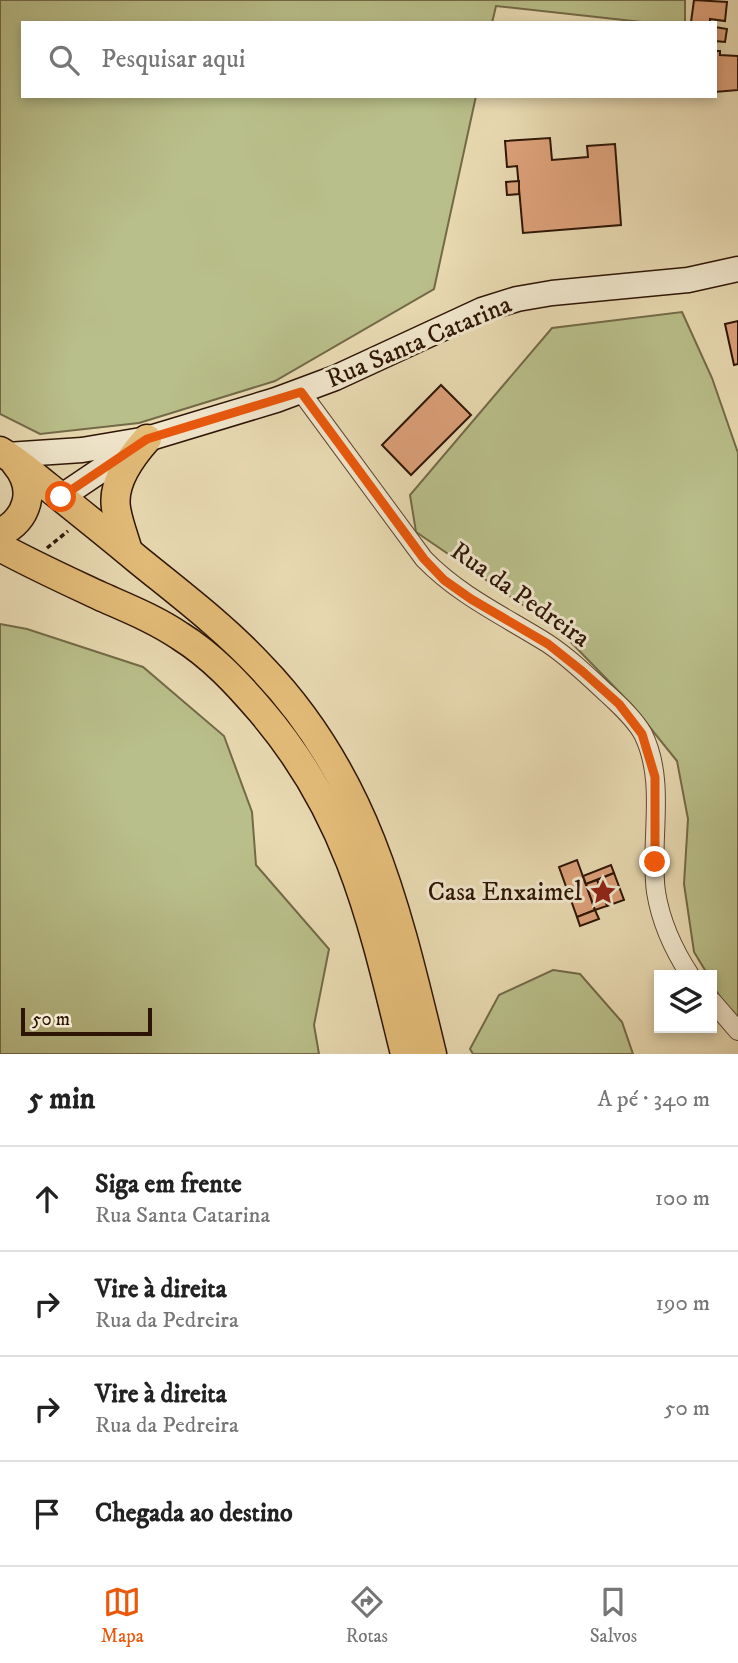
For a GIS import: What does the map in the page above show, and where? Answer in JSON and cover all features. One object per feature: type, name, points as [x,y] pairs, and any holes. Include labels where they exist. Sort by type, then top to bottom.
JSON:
[{"type":"main road","name":"Rua Santa Catarina","points":[[2,453],[82,450],[147,439],[301,392],[453,322],[517,299],[688,280],[738,269]]},
{"type":"main road","name":"Rua Santa Catarina","points":[[4,536],[147,439]]},
{"type":"main road","points":[[128,551],[115,506],[118,488],[128,461],[147,439]]},
{"type":"main road","points":[[2,453],[61,497],[204,614],[263,668],[296,707],[330,755],[350,792],[383,870],[400,925],[432,1054]]},
{"type":"main road","points":[[2,453],[23,472],[29,496],[20,519],[4,536],[180,635],[212,659],[274,725],[324,800],[348,850],[378,946],[404,1054]]},
{"type":"street","name":"Rua da Pedreira","points":[[301,392],[424,559],[444,580],[548,644],[619,704],[642,734],[655,777],[656,890],[661,917],[675,952],[687,970]]},
{"type":"street","points":[[717,1007],[738,1031]]},
{"type":"green space","points":[[0,0],[685,0],[685,21],[633,21],[496,6],[492,21],[21,21],[21,98],[476,98],[434,289],[275,381],[139,423],[40,434],[0,414]]},
{"type":"green space","points":[[682,312],[712,378],[738,453],[738,1017],[717,991],[717,970],[705,970],[694,952],[684,884],[688,819],[677,761],[631,704],[558,629],[416,532],[410,495],[552,328]]},
{"type":"green space","points":[[0,624],[27,629],[143,667],[224,736],[252,812],[256,865],[329,949],[314,1025],[319,1054],[0,1054]]},
{"type":"green space","points":[[553,970],[580,974],[622,1022],[633,1054],[473,1054],[470,1049],[499,995]]},
{"type":"building","points":[[694,0],[727,2],[725,21],[691,21]]},
{"type":"building","points":[[717,27],[727,29],[725,42],[717,41]]},
{"type":"building","points":[[717,51],[720,51],[720,55],[738,56],[738,90],[717,92]]},
{"type":"building","points":[[550,138],[552,160],[588,157],[587,146],[615,144],[621,225],[523,233],[517,166],[507,167],[505,141]]},
{"type":"building","points":[[519,181],[519,194],[507,195],[506,182]]},
{"type":"building","points":[[738,321],[738,364],[734,365],[725,324]]},
{"type":"building","points":[[441,385],[471,415],[411,475],[382,445]]},
{"type":"building","points":[[577,860],[595,910],[577,917],[559,867]]},
{"type":"building","points":[[611,865],[614,873],[586,884],[583,876]]},
{"type":"building","points":[[614,873],[624,900],[607,906],[597,880]]},
{"type":"building","points":[[597,880],[607,906],[595,910],[586,884]]},
{"type":"building","points":[[595,910],[599,919],[580,926],[577,917]]},
{"type":"place","name":"Casa Enxaimel","points":[[603,892]]},
{"type":"route","points":[[61,497],[147,439],[301,392],[424,559],[444,580],[548,644],[619,704],[642,734],[655,777],[655,862]]}]
